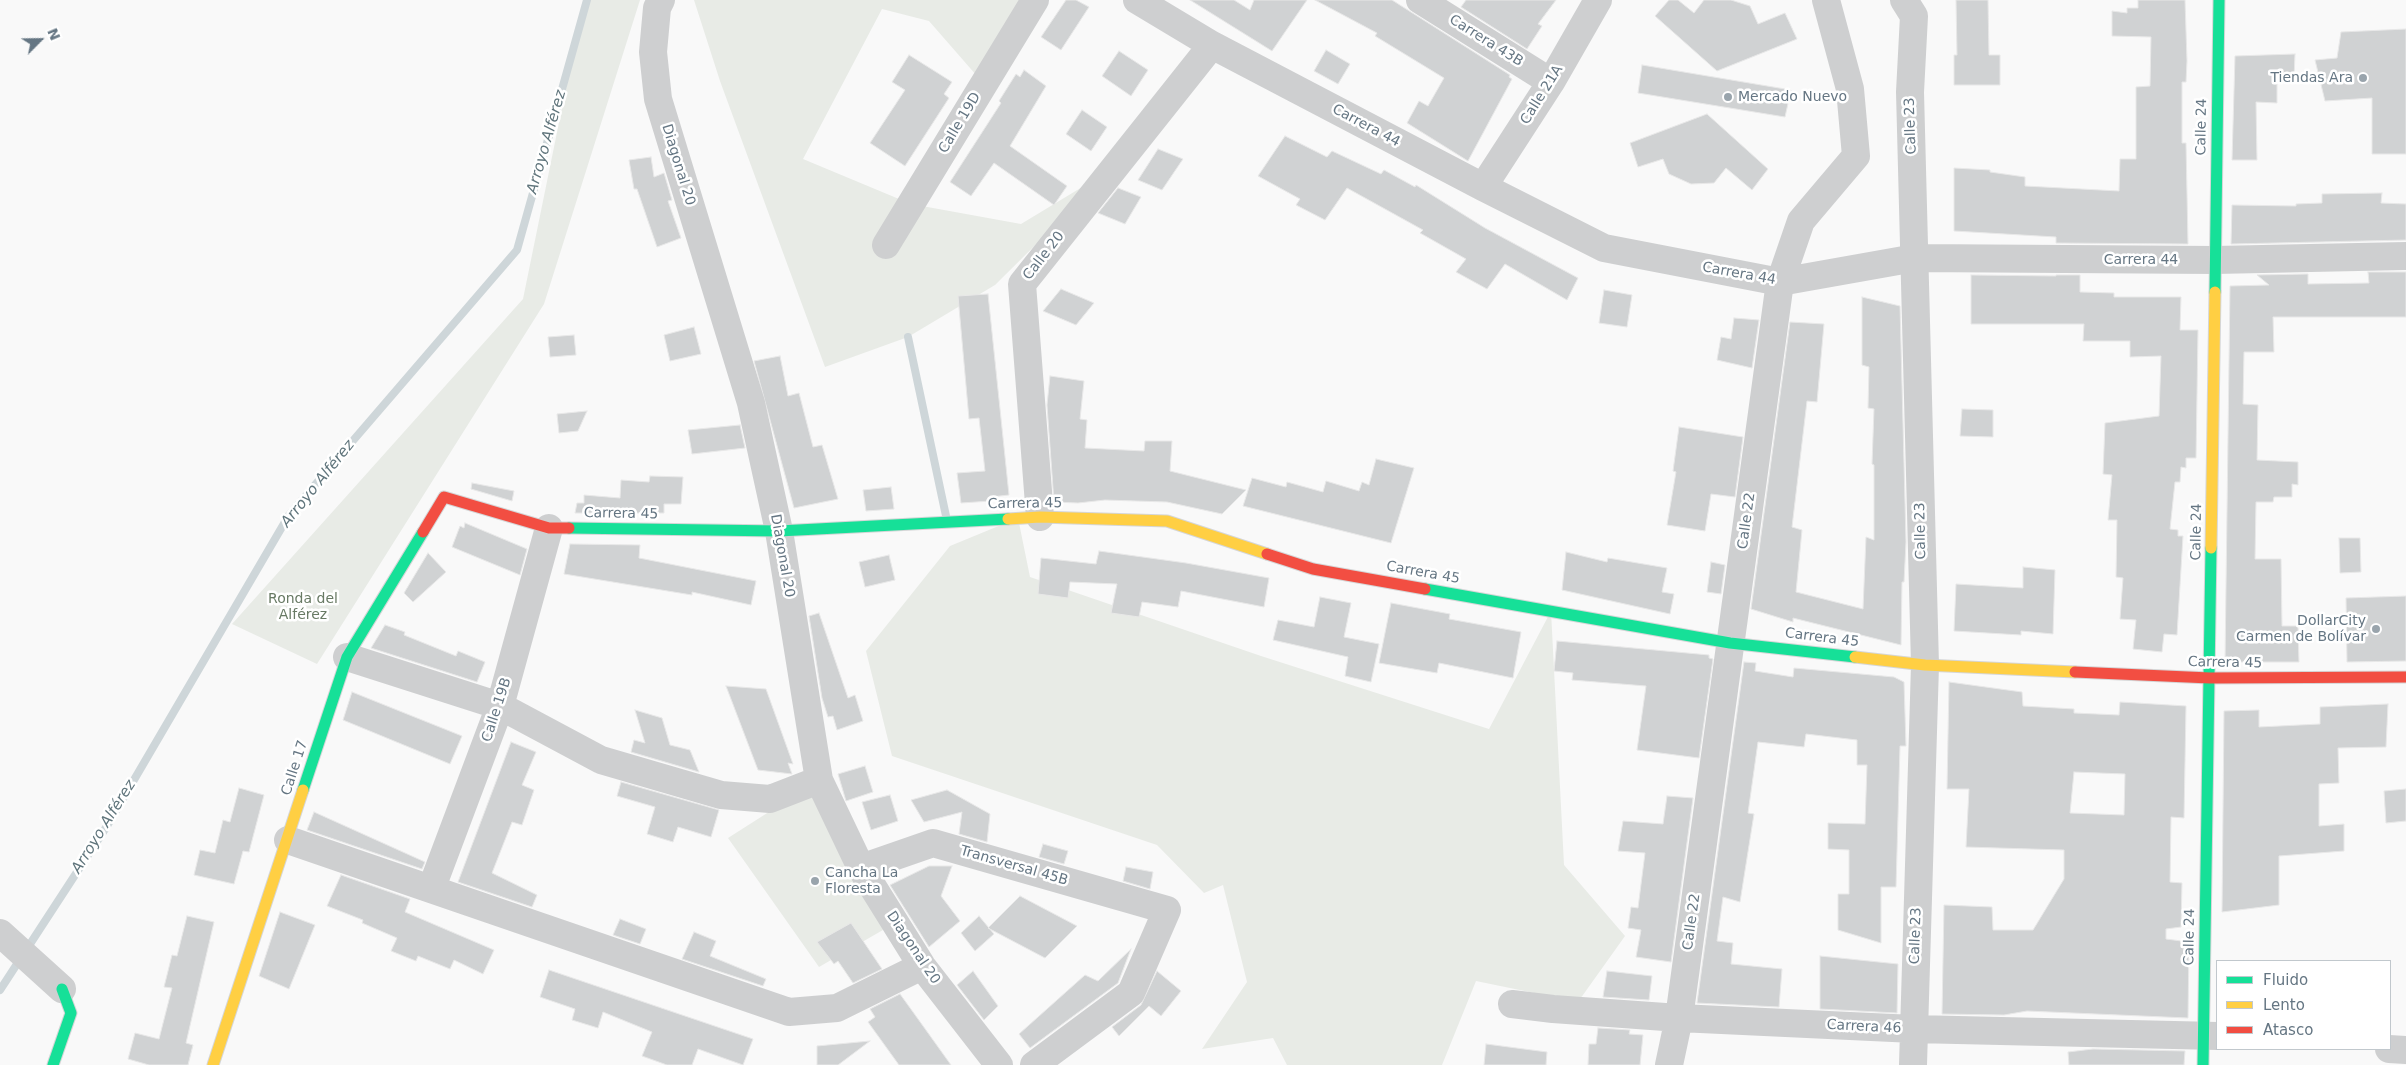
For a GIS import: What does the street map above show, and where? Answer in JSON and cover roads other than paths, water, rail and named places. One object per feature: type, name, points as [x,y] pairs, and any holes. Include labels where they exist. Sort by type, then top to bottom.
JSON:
[{"type":"street","name":"Calle 19D","points":[[886,246],[1035,0]]},
{"type":"street","name":"Carrera 44","points":[[1137,0],[1212,45],[1483,188],[1604,248],[1780,282],[1915,258],[2215,260],[2406,256]]},
{"type":"street","name":"Carrera 43B","points":[[1420,0],[1551,82]]},
{"type":"street","name":"Calle 21A","points":[[1483,188],[1551,82],[1598,0]]},
{"type":"street","name":"Calle 22","points":[[1669,1065],[1679,1018],[1780,282],[1801,220],[1856,156],[1850,89],[1826,0]]},
{"type":"street","name":"Calle 23","points":[[1904,0],[1914,16],[1910,92],[1925,665],[1913,1065]]},
{"type":"street","name":"Calle 24","points":[[2203,1065],[2210,1036],[2210,678],[2219,0]]},
{"type":"street","name":"Diagonal 20","points":[[659,4],[653,52],[658,99],[751,404],[779,531],[819,780],[861,868],[922,966],[999,1065]]},
{"type":"street","name":"Calle 20","points":[[1040,516],[1022,284],[1212,45]]},
{"type":"street","name":"Carrera 45","points":[[444,497],[549,528],[779,531],[1040,516],[1167,521],[1313,569],[1730,642],[1925,665],[2210,678],[2406,677]]},
{"type":"street","name":"Calle 17","points":[[213,1065],[347,657],[444,497]]},
{"type":"street","name":"Calle 19B","points":[[432,887],[500,706],[549,528]]},
{"type":"street","points":[[347,657],[500,706],[601,760],[721,795],[770,799],[819,780]]},
{"type":"street","points":[[288,840],[432,887],[789,1012],[837,1008],[922,966]]},
{"type":"street","name":"Transversal 45B","points":[[861,868],[933,843],[1168,910],[1131,993],[1034,1065]]},
{"type":"street","points":[[0,933],[62,990],[71,1013],[53,1065]]},
{"type":"street","name":"Carrera 46","points":[[1512,1004],[1553,1009],[1679,1018],[1914,1029],[2210,1036]]},
{"type":"street","points":[[2391,1049],[2406,1050]]},
{"type":"waterway","name":"Arroyo Alférez","points":[[0,990],[107,826],[289,515],[517,250],[587,0]]},
{"type":"waterway","points":[[908,337],[946,516]]},
{"type":"place","name":"Tiendas Ara","points":[[2363,78]]},
{"type":"place","name":"Mercado Nuevo","points":[[1728,97]]},
{"type":"place","name":"DollarCity Carmen de Bolívar","points":[[2376,629]]},
{"type":"place","name":"Cancha La Floresta","points":[[815,881]]},
{"type":"park label","name":"Ronda del Alférez","points":[[303,608]]}]
